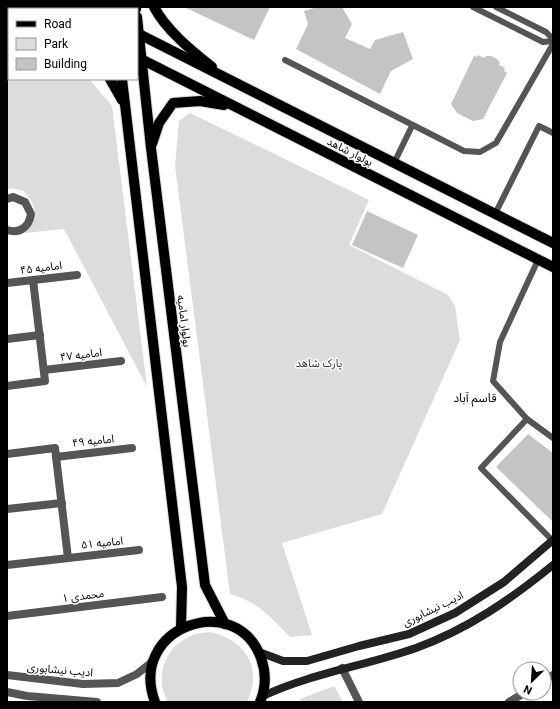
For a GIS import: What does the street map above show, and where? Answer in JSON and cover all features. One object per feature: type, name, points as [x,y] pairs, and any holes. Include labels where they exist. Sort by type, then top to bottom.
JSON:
[{"type":"main road","points":[[154,7],[157,14],[191,49],[228,79]]},
{"type":"main road","name":"بولوار شاهد","points":[[138,34],[553,243]]},
{"type":"main road","name":"بولوار امامیه","points":[[138,34],[139,58],[205,585],[225,624]]},
{"type":"main road","name":"بولوار شاهد","points":[[139,58],[553,267]]},
{"type":"main road","points":[[111,80],[125,106]]},
{"type":"main road","points":[[122,80],[182,587],[181,628]]},
{"type":"main road","points":[[151,148],[159,123],[173,103],[200,101],[237,108]]},
{"type":"main road","name":"ادیب نیشابوری","points":[[259,652],[283,661],[307,661],[358,646],[410,634],[455,613],[504,582],[553,540]]},
{"type":"main road","points":[[261,699],[286,685],[415,648],[463,628],[513,597],[553,565]]},
{"type":"main road","points":[[156,702],[151,691],[150,676],[153,661],[159,648],[168,636],[181,628],[195,623],[210,621],[225,624],[238,630],[250,640],[259,652],[264,666],[265,681],[261,699]]},
{"type":"street","points":[[7,199],[13,197],[25,202],[31,214],[27,226],[21,230],[15,232],[7,230]]},
{"type":"street","name":"امامیه ۴۵","points":[[7,283],[77,275]]},
{"type":"street","points":[[7,386],[46,381],[33,280]]},
{"type":"street","points":[[7,339],[40,335]]},
{"type":"street","name":"امامیه ۴۷","points":[[44,370],[121,361]]},
{"type":"street","name":"امامیه ۴۹","points":[[7,454],[132,448]]},
{"type":"street","points":[[56,452],[68,558]]},
{"type":"street","points":[[7,510],[62,503]]},
{"type":"street","name":"امامیه ۵۱","points":[[7,565],[139,550]]},
{"type":"street","name":"محمدی ۱","points":[[7,616],[162,598]]},
{"type":"street","name":"ادیب نیشابوری","points":[[7,675],[83,684],[118,683],[137,674],[153,661]]},
{"type":"street","points":[[342,668],[359,702]]},
{"type":"street","points":[[7,692],[27,696],[96,702]]},
{"type":"lane","points":[[473,7],[543,42],[553,40],[546,32],[496,7]]},
{"type":"lane","points":[[284,60],[464,151],[480,152],[496,143],[553,44]]},
{"type":"lane","points":[[394,163],[412,126]]},
{"type":"lane","points":[[495,214],[538,126],[553,133]]},
{"type":"lane","points":[[538,260],[500,342],[493,381],[527,419],[553,438]]},
{"type":"lane","points":[[527,419],[481,468],[553,540]]},
{"type":"green space","points":[[7,15],[8,80],[90,80],[112,106],[147,387],[64,229],[25,233],[35,212],[32,202],[24,191],[11,188],[7,190]]},
{"type":"green space","name":"پارک شاهد","points":[[190,113],[369,200],[349,245],[448,295],[455,306],[460,340],[382,514],[282,543],[312,635],[290,637],[263,611],[249,601],[230,594],[175,166],[179,121]]},
{"type":"green space","points":[[209,632],[233,641],[242,648],[248,657],[252,667],[253,678],[247,702],[168,702],[162,685],[162,676],[163,667],[171,651],[177,644],[188,637]]},
{"type":"green space","points":[[334,686],[343,702],[301,702],[300,699]]},
{"type":"building","points":[[184,7],[270,7],[254,40]]},
{"type":"building","points":[[317,7],[342,7],[352,24],[345,38],[370,49],[375,40],[403,32],[413,59],[391,71],[380,94],[296,49],[308,24],[304,11]]},
{"type":"building","points":[[478,55],[484,58],[486,56],[491,56],[497,59],[500,63],[499,65],[505,68],[504,71],[507,73],[483,119],[473,121],[457,113],[451,104],[474,56],[477,57]]},
{"type":"building","points":[[367,211],[418,235],[403,268],[352,245]]},
{"type":"building","points":[[528,434],[553,453],[553,522],[496,467]]},
{"type":"district","name":"قاسم آباد","points":[[475,398]]}]
